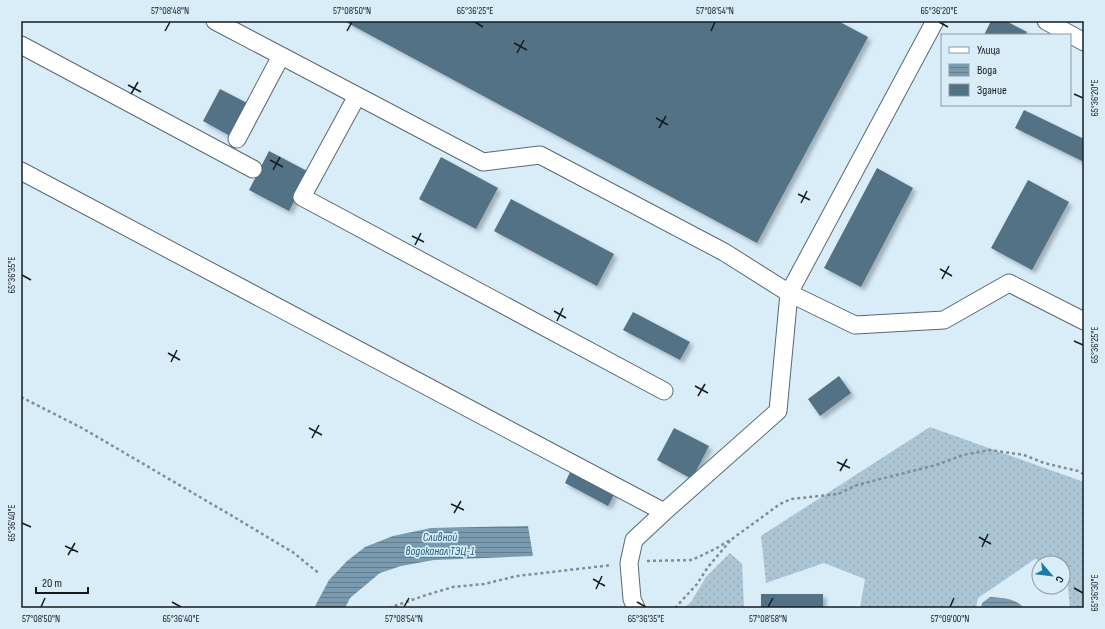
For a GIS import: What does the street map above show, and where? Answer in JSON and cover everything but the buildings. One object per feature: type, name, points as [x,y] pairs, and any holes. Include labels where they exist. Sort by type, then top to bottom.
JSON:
[{"type":"lane","points":[[215,21],[483,162],[540,154],[724,252],[789,293],[855,326],[944,320],[1009,283],[1084,321]]},
{"type":"lane","points":[[636,608],[632,599],[629,563],[634,540],[778,411],[789,293],[935,21]]},
{"type":"lane","points":[[1046,21],[1070,34]]},
{"type":"lane","points":[[1071,35],[1084,42]]},
{"type":"lane","points":[[21,45],[253,169]]},
{"type":"lane","points":[[237,139],[281,56]]},
{"type":"lane","points":[[357,96],[302,197],[664,391]]},
{"type":"lane","points":[[21,171],[664,512]]},
{"type":"path","points":[[21,397],[82,428],[234,517],[294,553],[320,574]]},
{"type":"path","points":[[390,608],[454,587],[484,584],[517,576],[643,561],[692,560],[732,539],[780,504],[791,499],[838,494],[857,485],[936,465],[963,455],[990,450],[1004,452],[1024,456],[1084,474]]},
{"type":"path","points":[[675,608],[697,584],[708,567],[732,539]]},
{"type":"shaded area","points":[[930,427],[1084,482],[1084,608],[1070,608],[1069,595],[1071,595],[1071,555],[1031,555],[1031,562],[978,598],[976,608],[860,608],[865,579],[824,563],[766,583],[761,536]]},
{"type":"shaded area","points":[[730,553],[742,564],[744,608],[684,608],[691,602],[706,577]]},
{"type":"water","name":"Сливной водоканал ТЭЦ-1","points":[[528,526],[533,556],[434,560],[401,566],[380,573],[350,598],[345,608],[314,608],[329,580],[347,561],[365,547],[393,536],[431,528]]},
{"type":"water","points":[[990,597],[1013,600],[1024,608],[981,608],[982,603]]}]
